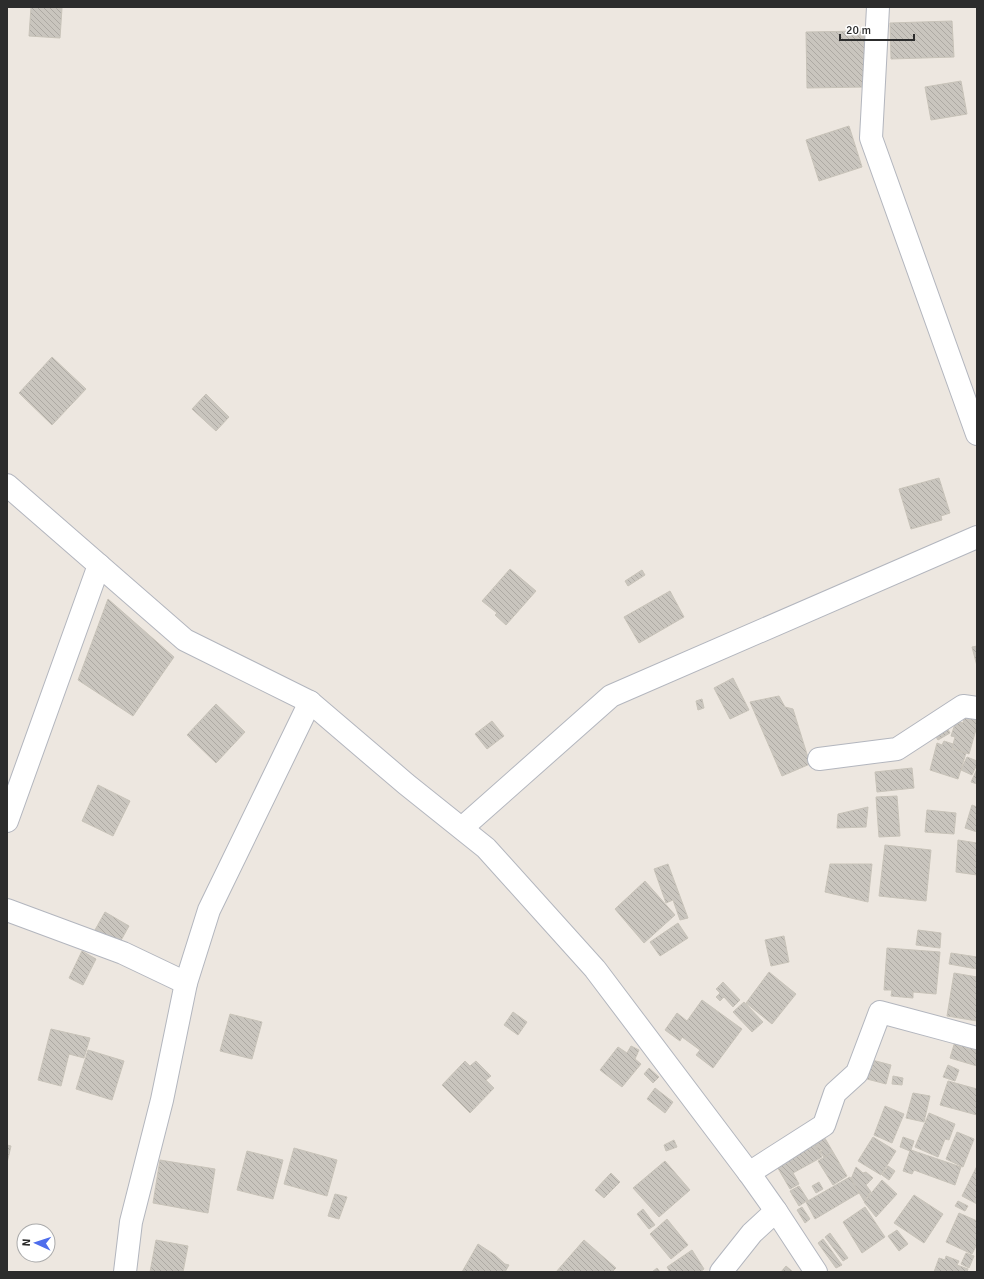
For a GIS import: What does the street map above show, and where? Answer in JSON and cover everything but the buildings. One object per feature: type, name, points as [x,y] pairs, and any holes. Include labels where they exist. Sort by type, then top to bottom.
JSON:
[{"type":"street","points":[[878,7],[871,138],[977,434]]},
{"type":"street","points":[[7,485],[185,640],[310,702],[406,784],[486,848],[595,969],[749,1173],[816,1272]]},
{"type":"street","points":[[462,828],[611,696],[977,537]]},
{"type":"street","points":[[7,821],[99,565]]},
{"type":"street","points":[[125,1272],[131,1222],[162,1100],[186,983],[209,910],[310,702]]},
{"type":"street","points":[[819,759],[897,749],[963,706],[977,708]]},
{"type":"street","points":[[7,910],[123,953],[186,983]]},
{"type":"street","points":[[749,1173],[824,1125],[835,1093],[857,1073],[880,1012],[977,1038]]},
{"type":"street","points":[[721,1272],[752,1233],[776,1211]]}]
